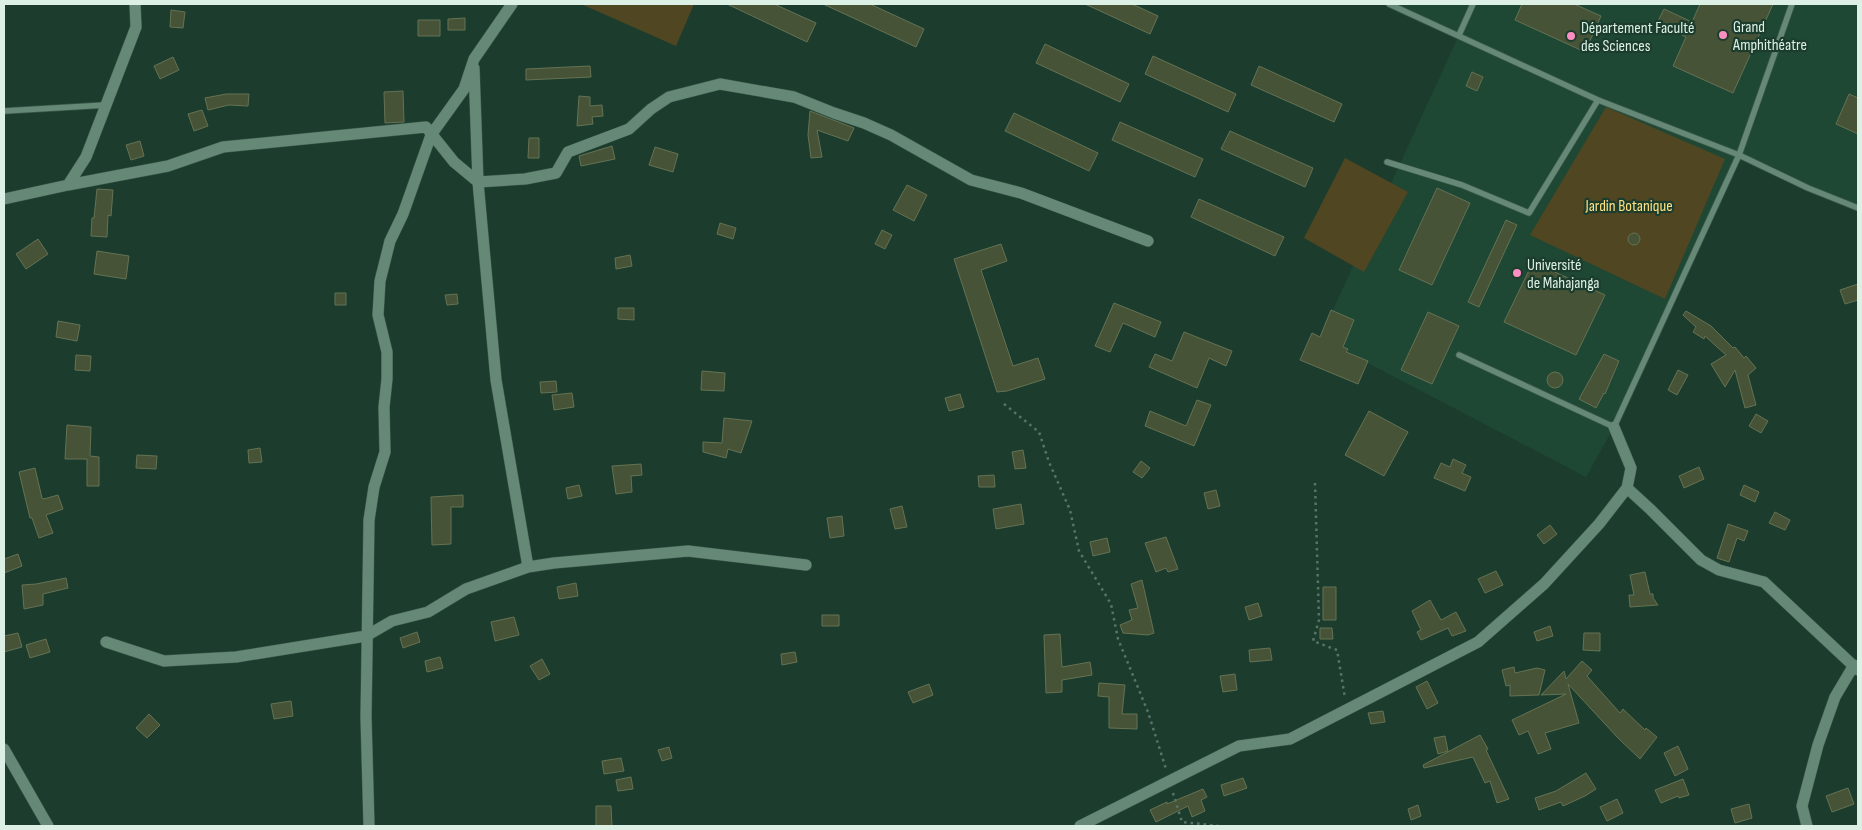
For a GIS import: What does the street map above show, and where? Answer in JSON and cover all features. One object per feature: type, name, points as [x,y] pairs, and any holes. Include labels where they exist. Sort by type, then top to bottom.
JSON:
[{"type":"street","points":[[68,185],[86,157],[136,27],[135,4]]},
{"type":"street","points":[[369,826],[366,636],[369,520],[374,487],[385,452],[384,407],[387,379],[387,352],[378,315],[380,281],[390,241],[403,214],[431,135],[464,89],[474,60],[512,4]]},
{"type":"street","points":[[474,60],[478,182],[496,380],[528,568]]},
{"type":"street","points":[[4,199],[168,166],[223,147],[426,128],[454,162],[478,182],[525,179],[556,173],[568,152],[629,129],[651,109],[669,97],[720,84],[794,97],[891,135],[971,180],[1021,193],[1148,241]]},
{"type":"street","points":[[1080,826],[1239,746],[1290,739],[1478,642],[1544,584],[1599,524],[1627,488],[1631,468],[1614,427]]},
{"type":"street","points":[[1627,488],[1702,560],[1719,570],[1764,582],[1856,668],[1835,697],[1818,745],[1802,806],[1807,826]]},
{"type":"street","points":[[106,642],[164,661],[236,657],[366,636],[392,621],[428,612],[466,589],[528,568],[554,563],[688,551],[806,565]]},
{"type":"street","points":[[4,749],[48,826]]},
{"type":"lane","points":[[1389,4],[1598,100],[1739,156],[1808,188],[1858,208]]},
{"type":"lane","points":[[1459,35],[1473,4]]},
{"type":"lane","points":[[1459,355],[1614,427],[1739,156],[1792,4]]},
{"type":"lane","points":[[1387,162],[1462,185],[1529,213],[1598,100]]},
{"type":"lane","points":[[4,111],[106,105]]},
{"type":"path","points":[[1004,404],[1039,432],[1049,462],[1070,510],[1079,551],[1111,604],[1118,639],[1148,712],[1182,822],[1220,826]]},
{"type":"path","points":[[1316,483],[1319,620],[1313,641],[1337,650],[1346,710]]},
{"type":"shaded area","name":"Université de Mahajanga","points":[[1389,4],[1858,4],[1858,208],[1739,156],[1614,427],[1586,477],[1320,338],[1459,35]]},
{"type":"green space","points":[[581,4],[694,4],[676,46]]},
{"type":"green space","name":"Jardin Botanique","points":[[1606,107],[1725,159],[1665,299],[1530,235]]},
{"type":"green space","points":[[1345,158],[1408,192],[1364,272],[1304,238]]},
{"type":"building","points":[[727,4],[774,4],[816,23],[807,42]]},
{"type":"building","points":[[823,4],[870,4],[924,29],[916,47]]},
{"type":"building","points":[[1085,4],[1132,4],[1158,16],[1150,34]]},
{"type":"building","name":"Département Faculté des Sciences","points":[[1522,4],[1574,4],[1601,16],[1585,52],[1515,20]]},
{"type":"building","name":"Grand Amphithéatre","points":[[1700,4],[1773,4],[1733,93],[1673,66],[1686,37],[1657,23],[1664,9],[1692,22]]},
{"type":"building","points":[[171,10],[185,12],[183,28],[170,27]]},
{"type":"building","points":[[465,18],[465,30],[448,30],[448,19]]},
{"type":"building","points":[[418,20],[440,20],[440,36],[418,36]]},
{"type":"building","points":[[1045,44],[1129,84],[1120,102],[1036,63]]},
{"type":"building","points":[[1153,56],[1236,94],[1228,112],[1145,74]]},
{"type":"building","points":[[173,57],[179,70],[160,79],[154,66]]},
{"type":"building","points":[[590,66],[591,77],[526,80],[526,69]]},
{"type":"building","points":[[1259,66],[1342,104],[1334,122],[1251,85]]},
{"type":"building","points":[[1472,72],[1483,77],[1477,91],[1466,86]]},
{"type":"building","points":[[403,91],[404,122],[385,123],[384,92]]},
{"type":"building","points":[[226,94],[249,94],[248,106],[229,105],[208,110],[205,98]]},
{"type":"building","points":[[1849,94],[1858,98],[1858,134],[1836,124]]},
{"type":"building","points":[[579,96],[590,97],[590,106],[602,105],[603,116],[592,117],[593,124],[577,126]]},
{"type":"building","points":[[202,110],[208,126],[194,131],[188,114]]},
{"type":"building","points":[[810,111],[854,128],[848,141],[817,130],[822,157],[811,158],[808,135]]},
{"type":"building","points":[[1014,113],[1098,153],[1089,171],[1005,131]]},
{"type":"building","points":[[1120,122],[1203,159],[1195,177],[1112,140]]},
{"type":"building","points":[[1230,131],[1313,168],[1305,187],[1221,149]]},
{"type":"building","points":[[529,138],[539,138],[539,158],[528,158]]},
{"type":"building","points":[[140,141],[144,156],[131,160],[126,145]]},
{"type":"building","points":[[612,146],[615,159],[581,166],[579,156]]},
{"type":"building","points":[[655,147],[678,154],[673,172],[649,165]]},
{"type":"building","points":[[907,185],[927,195],[914,221],[893,210]]},
{"type":"building","points":[[1437,188],[1470,203],[1432,285],[1399,270]]},
{"type":"building","points":[[97,189],[113,190],[111,216],[108,215],[107,237],[91,236]]},
{"type":"building","points":[[1199,199],[1284,237],[1275,256],[1191,217]]},
{"type":"building","points":[[1506,220],[1517,225],[1479,307],[1468,302]]},
{"type":"building","points":[[720,223],[736,228],[733,239],[717,234]]},
{"type":"building","points":[[882,230],[892,235],[885,249],[875,244]]},
{"type":"building","points":[[1632,233],[1636,233],[1640,239],[1636,245],[1632,245],[1628,241],[1628,237]]},
{"type":"building","points":[[38,239],[48,254],[26,269],[16,254]]},
{"type":"building","points":[[1001,244],[1007,261],[981,270],[1013,366],[1038,358],[1045,379],[1007,391],[997,392],[954,259]]},
{"type":"building","points":[[97,251],[129,256],[126,279],[94,274]]},
{"type":"building","points":[[630,255],[632,266],[616,269],[615,258]]},
{"type":"building","points":[[1533,262],[1605,295],[1576,355],[1504,322]]},
{"type":"building","points":[[1858,284],[1858,300],[1845,304],[1840,290]]},
{"type":"building","points":[[335,293],[346,293],[346,305],[335,305]]},
{"type":"building","points":[[457,294],[458,304],[447,305],[445,295]]},
{"type":"building","points":[[1114,303],[1161,322],[1155,337],[1123,323],[1110,352],[1095,346]]},
{"type":"building","points":[[618,308],[634,308],[634,320],[618,319]]},
{"type":"building","points":[[1331,310],[1354,320],[1343,347],[1348,349],[1346,352],[1368,361],[1358,384],[1300,360],[1312,333],[1320,337]]},
{"type":"building","points":[[1686,311],[1711,326],[1733,348],[1735,347],[1744,358],[1746,356],[1756,368],[1748,375],[1756,405],[1745,408],[1735,370],[1725,387],[1711,364],[1726,355],[1705,336],[1704,339],[1693,332],[1696,327],[1683,315]]},
{"type":"building","points":[[1428,312],[1459,326],[1432,384],[1401,370]]},
{"type":"building","points":[[58,321],[80,325],[77,341],[56,337]]},
{"type":"building","points":[[1184,332],[1232,351],[1226,366],[1209,358],[1197,388],[1149,367],[1155,354],[1172,361]]},
{"type":"building","points":[[1604,354],[1619,361],[1605,394],[1596,408],[1579,399]]},
{"type":"building","points":[[76,355],[91,356],[90,371],[75,370]]},
{"type":"building","points":[[1678,370],[1688,375],[1677,395],[1668,390]]},
{"type":"building","points":[[702,371],[725,373],[724,391],[701,390]]},
{"type":"building","points":[[1555,372],[1561,374],[1563,380],[1561,386],[1555,388],[1549,386],[1547,380],[1549,374]]},
{"type":"building","points":[[556,381],[557,392],[541,393],[540,382]]},
{"type":"building","points":[[572,393],[574,407],[554,410],[552,395]]},
{"type":"building","points":[[960,394],[964,407],[949,411],[945,398]]},
{"type":"building","points":[[1197,400],[1211,405],[1194,446],[1145,426],[1150,411],[1186,426]]},
{"type":"building","points":[[1369,411],[1408,432],[1384,476],[1345,455]]},
{"type":"building","points":[[1756,414],[1768,421],[1761,433],[1749,426]]},
{"type":"building","points":[[724,418],[752,421],[741,453],[728,449],[726,458],[703,452],[703,442],[722,443]]},
{"type":"building","points":[[67,425],[91,427],[90,456],[99,457],[99,486],[87,486],[87,459],[65,459]]},
{"type":"building","points":[[260,448],[262,462],[249,463],[248,450]]},
{"type":"building","points":[[1023,450],[1026,468],[1015,469],[1012,452]]},
{"type":"building","points":[[137,455],[157,456],[156,469],[136,468]]},
{"type":"building","points":[[1453,459],[1466,465],[1462,473],[1471,477],[1465,491],[1434,478],[1441,463],[1450,467]]},
{"type":"building","points":[[1141,461],[1150,468],[1142,478],[1133,472]]},
{"type":"building","points":[[641,464],[642,475],[631,476],[632,492],[616,494],[612,466]]},
{"type":"building","points":[[1699,467],[1704,479],[1684,488],[1679,476]]},
{"type":"building","points":[[35,468],[42,498],[58,495],[63,509],[46,515],[53,533],[39,538],[32,518],[30,518],[19,472]]},
{"type":"building","points":[[994,475],[995,487],[979,487],[978,476]]},
{"type":"building","points":[[579,485],[582,496],[568,499],[566,488]]},
{"type":"building","points":[[1744,485],[1759,492],[1755,502],[1740,495]]},
{"type":"building","points":[[1216,490],[1220,506],[1208,509],[1204,493]]},
{"type":"building","points":[[463,495],[463,507],[451,507],[451,544],[432,545],[431,497]]},
{"type":"building","points":[[1021,504],[1024,524],[996,529],[993,509]]},
{"type":"building","points":[[902,506],[907,527],[895,529],[890,509]]},
{"type":"building","points":[[1775,512],[1790,520],[1785,530],[1769,523]]},
{"type":"building","points":[[842,516],[844,536],[830,538],[827,518]]},
{"type":"building","points":[[1728,524],[1748,531],[1744,541],[1737,538],[1729,562],[1717,558]]},
{"type":"building","points":[[1550,525],[1557,534],[1544,544],[1537,535]]},
{"type":"building","points":[[1166,537],[1178,569],[1168,572],[1166,568],[1156,572],[1145,543]]},
{"type":"building","points":[[1107,538],[1110,552],[1093,556],[1090,542]]},
{"type":"building","points":[[18,554],[22,566],[4,573],[4,559]]},
{"type":"building","points":[[1496,571],[1503,585],[1485,593],[1478,579]]},
{"type":"building","points":[[1645,572],[1650,594],[1653,594],[1653,598],[1658,605],[1630,607],[1629,595],[1634,595],[1630,575]]},
{"type":"building","points":[[66,578],[68,588],[43,594],[43,605],[24,609],[22,585]]},
{"type":"building","points":[[1142,580],[1154,633],[1148,635],[1123,633],[1120,625],[1132,620],[1129,610],[1138,608],[1131,584]]},
{"type":"building","points":[[576,583],[578,596],[559,599],[557,587]]},
{"type":"building","points":[[1323,587],[1336,587],[1336,620],[1323,620]]},
{"type":"building","points":[[1430,600],[1441,620],[1456,612],[1466,631],[1452,636],[1448,628],[1421,640],[1417,632],[1421,630],[1412,611]]},
{"type":"building","points":[[1258,603],[1262,616],[1249,620],[1245,607]]},
{"type":"building","points":[[822,615],[839,615],[839,626],[822,626]]},
{"type":"building","points":[[514,617],[519,635],[495,641],[491,622]]},
{"type":"building","points":[[1550,626],[1553,636],[1537,641],[1534,632]]},
{"type":"building","points":[[1320,628],[1332,628],[1333,639],[1320,639]]},
{"type":"building","points":[[417,632],[420,642],[403,648],[400,638]]},
{"type":"building","points":[[18,633],[22,647],[4,652],[4,636]]},
{"type":"building","points":[[1584,633],[1600,633],[1600,651],[1583,650]]},
{"type":"building","points":[[1060,634],[1062,667],[1090,662],[1092,675],[1062,680],[1062,692],[1046,693],[1044,635]]},
{"type":"building","points":[[46,639],[50,652],[30,658],[26,645]]},
{"type":"building","points":[[1270,648],[1272,660],[1250,662],[1249,650]]},
{"type":"building","points":[[795,652],[797,662],[782,665],[781,654]]},
{"type":"building","points":[[440,657],[443,668],[427,672],[425,661]]},
{"type":"building","points":[[542,659],[550,674],[539,680],[530,666]]},
{"type":"building","points":[[1582,661],[1592,670],[1587,676],[1620,713],[1623,709],[1645,730],[1646,728],[1657,737],[1640,759],[1568,684],[1579,723],[1545,733],[1551,749],[1538,754],[1528,731],[1519,735],[1512,720],[1566,694],[1541,695],[1564,671],[1566,679]]},
{"type":"building","points":[[1514,667],[1515,673],[1537,668],[1545,670],[1539,695],[1510,696],[1510,685],[1506,686],[1502,670]]},
{"type":"building","points":[[1235,674],[1237,690],[1223,692],[1220,676]]},
{"type":"building","points":[[1427,681],[1438,703],[1427,709],[1416,687]]},
{"type":"building","points":[[1099,683],[1125,685],[1122,714],[1137,714],[1137,729],[1109,728],[1109,697],[1098,696]]},
{"type":"building","points":[[929,684],[933,695],[913,703],[908,692]]},
{"type":"building","points":[[291,701],[293,716],[274,719],[271,704]]},
{"type":"building","points":[[1383,711],[1385,722],[1371,724],[1368,713]]},
{"type":"building","points":[[149,714],[160,725],[147,738],[136,728]]},
{"type":"building","points":[[1480,735],[1488,749],[1486,750],[1509,799],[1497,803],[1490,781],[1485,783],[1473,757],[1424,768],[1423,765]]},
{"type":"building","points":[[1445,736],[1448,751],[1438,754],[1434,738]]},
{"type":"building","points":[[1678,746],[1688,769],[1675,776],[1664,753]]},
{"type":"building","points":[[669,747],[672,758],[662,761],[658,750]]},
{"type":"building","points":[[621,758],[624,771],[604,774],[602,761]]},
{"type":"building","points":[[1586,773],[1596,789],[1563,806],[1561,802],[1539,810],[1535,798],[1556,791]]},
{"type":"building","points":[[631,777],[633,789],[618,791],[616,780]]},
{"type":"building","points":[[1243,778],[1247,788],[1224,796],[1221,785]]},
{"type":"building","points":[[1683,779],[1689,795],[1679,798],[1678,796],[1661,803],[1655,790]]},
{"type":"building","points":[[1848,788],[1854,804],[1832,812],[1826,796]]},
{"type":"building","points":[[1203,789],[1207,797],[1201,800],[1205,811],[1192,817],[1188,806],[1156,822],[1150,810]]},
{"type":"building","points":[[1617,799],[1623,813],[1607,821],[1600,807]]},
{"type":"building","points":[[1749,804],[1752,818],[1735,823],[1731,809]]},
{"type":"building","points":[[1418,805],[1421,816],[1411,820],[1408,809]]},
{"type":"building","points":[[596,806],[611,806],[612,826],[596,826]]},
{"type":"place","name":"Grand Amphithéatre","points":[[1723,35]]},
{"type":"place","name":"Département Faculté des Sciences","points":[[1571,36]]},
{"type":"place","name":"Université de Mahajanga","points":[[1517,273]]}]
